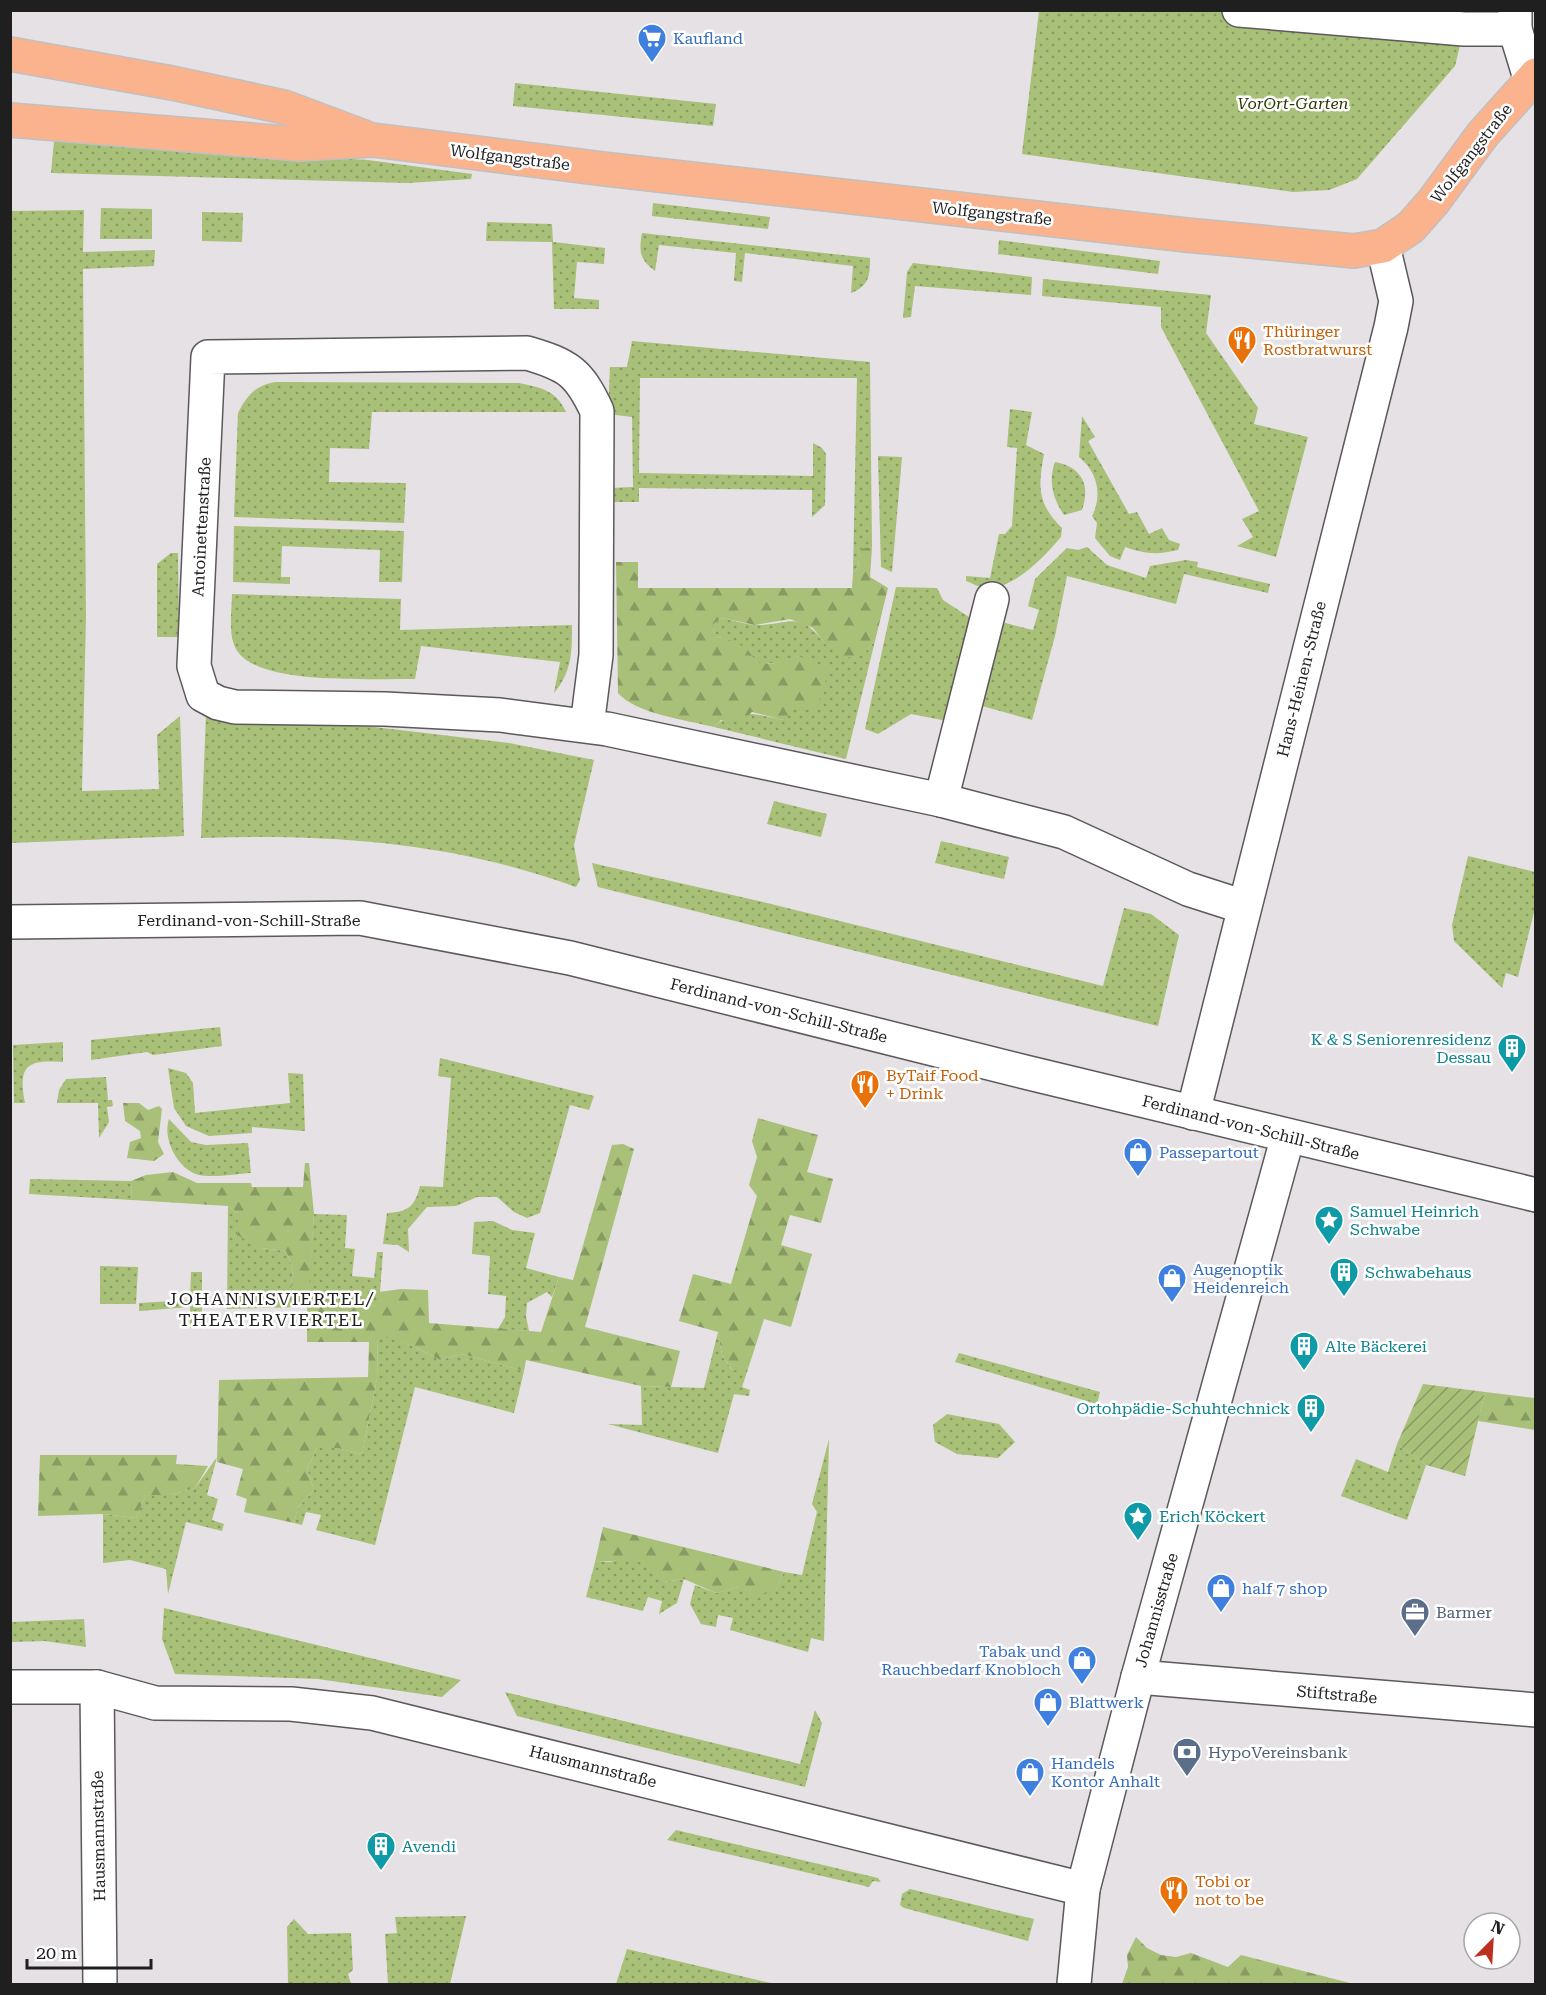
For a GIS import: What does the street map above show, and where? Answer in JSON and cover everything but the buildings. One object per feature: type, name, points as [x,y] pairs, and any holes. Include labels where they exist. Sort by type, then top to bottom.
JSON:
[{"type":"main road","name":"Wolfgangstraße","points":[[10,54],[284,106],[373,140]]},
{"type":"main road","name":"Wolfgangstraße","points":[[10,120],[299,144],[373,140],[604,170],[1264,244],[1354,251],[1383,246],[1411,227],[1433,202],[1483,134],[1533,77]]},
{"type":"street","points":[[1239,10],[1418,17],[1464,29],[1515,20],[1533,77]]},
{"type":"street","name":"Hans-Heinen-Straße","points":[[1193,1113],[1391,327],[1396,301],[1383,246]]},
{"type":"street","name":"Antoinettenstraße","points":[[527,352],[558,362],[584,383],[597,411],[596,655],[587,726],[477,714],[385,709],[235,707],[218,703],[203,695],[194,666],[208,357],[527,352]]},
{"type":"street","points":[[941,800],[992,599]]},
{"type":"street","points":[[587,726],[941,800],[1064,832],[1188,889],[1244,907]]},
{"type":"street","name":"Ferdinand-von-Schill-Straße","points":[[10,921],[360,918],[570,958],[1193,1113],[1536,1195]]},
{"type":"street","name":"Johannisstraße","points":[[1074,1984],[1083,1889],[1138,1677],[1288,1136]]},
{"type":"street","name":"Stiftstraße","points":[[1138,1677],[1536,1710]]},
{"type":"street","name":"Hausmannstraße","points":[[10,1687],[97,1687],[155,1703],[291,1704],[372,1713],[1083,1889]]},
{"type":"street","name":"Hausmannstraße","points":[[97,1687],[100,1984]]},
{"type":"green space","name":"VorOrt-Garten","points":[[1039,11],[1239,11],[1464,29],[1455,66],[1357,179],[1329,190],[1293,192],[1022,154]]},
{"type":"green space","points":[[515,83],[716,104],[713,126],[513,106]]},
{"type":"green space","points":[[54,141],[368,160],[472,174],[471,179],[408,183],[51,173]]},
{"type":"green space","points":[[653,203],[770,217],[768,229],[652,216]]},
{"type":"green space","points":[[101,208],[152,209],[152,239],[100,239]]},
{"type":"green space","points":[[84,210],[83,252],[155,250],[154,266],[83,269],[86,617],[82,791],[159,789],[157,735],[180,716],[184,836],[11,843],[11,211]]},
{"type":"green space","points":[[202,212],[243,213],[242,242],[202,241]]},
{"type":"green space","points":[[487,222],[552,224],[553,242],[605,248],[604,264],[577,262],[574,298],[599,300],[599,309],[554,309],[552,242],[486,241]]},
{"type":"green space","points":[[642,233],[870,258],[870,270],[865,284],[851,293],[853,266],[745,253],[742,282],[734,281],[736,253],[659,245],[655,271],[646,263],[641,254]]},
{"type":"green space","points":[[999,240],[1160,261],[1158,274],[998,254]]},
{"type":"green space","points":[[913,263],[1032,277],[1031,295],[915,286],[911,317],[903,318],[907,272]]},
{"type":"green space","points":[[1043,279],[1211,295],[1206,333],[1258,408],[1254,424],[1308,437],[1276,557],[1237,546],[1253,537],[1242,519],[1259,511],[1161,327],[1161,307],[1042,296]]},
{"type":"green space","points":[[632,341],[870,362],[872,547],[860,550],[858,568],[853,573],[857,378],[640,378],[639,473],[813,476],[813,443],[822,448],[826,454],[825,505],[812,517],[812,490],[639,488],[639,502],[609,502],[610,488],[633,487],[632,417],[608,414],[610,367],[627,367]]},
{"type":"green space","points":[[275,382],[519,383],[553,394],[566,412],[372,412],[369,449],[330,448],[329,482],[406,483],[404,523],[234,517],[238,413],[252,392]]},
{"type":"green space","points":[[1010,409],[1032,412],[1026,445],[1044,454],[1041,494],[1048,511],[1062,528],[1061,537],[1046,554],[1017,578],[1006,584],[984,588],[966,581],[966,576],[990,578],[999,534],[1005,534],[1012,526],[1017,448],[1007,447]]},
{"type":"green space","points":[[1082,416],[1095,437],[1088,441],[1129,514],[1137,512],[1149,534],[1162,528],[1169,540],[1180,544],[1178,550],[1151,553],[1125,547],[1120,560],[1110,556],[1095,538],[1097,523],[1092,516],[1097,500],[1096,484],[1090,469],[1079,457]]},
{"type":"green space","points":[[878,456],[902,457],[892,572],[881,567]]},
{"type":"green space","points":[[1055,462],[1071,468],[1082,478],[1085,492],[1082,510],[1064,515],[1060,509],[1054,496],[1052,483]]},
{"type":"green space","points":[[234,526],[404,531],[402,582],[379,582],[380,550],[282,546],[281,577],[290,577],[290,584],[233,582]]},
{"type":"green space","points":[[872,547],[870,577],[888,588],[875,641],[865,652],[847,658],[825,644],[813,628],[790,619],[755,625],[722,618],[711,626],[717,637],[740,645],[756,662],[770,664],[799,656],[827,668],[824,693],[814,707],[797,706],[783,720],[752,712],[742,722],[721,720],[714,727],[649,711],[626,700],[618,693],[616,562],[638,562],[638,588],[852,588],[853,573],[858,568],[860,549]]},
{"type":"green space","points":[[1087,547],[1107,565],[1146,578],[1150,566],[1186,560],[1198,562],[1197,567],[1270,584],[1268,593],[1184,574],[1176,604],[1067,576],[1055,636],[1032,720],[975,704],[998,621],[1033,630],[1039,610],[1028,606],[1035,579],[1067,548],[1078,550]]},
{"type":"green space","points":[[171,553],[178,553],[179,637],[157,637],[157,564]]},
{"type":"green space","points":[[896,587],[937,588],[943,600],[969,617],[969,637],[947,721],[911,714],[878,734],[865,729]]},
{"type":"green space","points":[[232,594],[401,599],[400,630],[572,625],[570,661],[554,693],[560,662],[421,646],[415,679],[347,679],[294,675],[251,663],[238,652],[231,632]]},
{"type":"green space","points":[[722,618],[755,625],[800,622],[816,633],[825,644],[865,652],[875,641],[846,759],[714,727],[730,717],[747,714],[783,720],[799,656],[772,663],[756,662],[736,645],[717,637],[711,626]]},
{"type":"green space","points":[[206,715],[366,726],[509,743],[594,760],[574,845],[580,880],[576,887],[484,860],[391,844],[297,838],[201,838]]},
{"type":"green space","points":[[774,801],[827,814],[821,837],[767,824]]},
{"type":"green space","points":[[941,841],[1009,857],[1004,879],[935,863]]},
{"type":"green space","points":[[1468,856],[1535,872],[1535,908],[1518,977],[1506,973],[1502,988],[1454,941],[1452,925]]},
{"type":"green space","points":[[592,863],[763,902],[1103,986],[1124,908],[1151,914],[1179,935],[1158,1026],[598,887]]},
{"type":"green space","points":[[220,1027],[222,1046],[153,1055],[147,1052],[91,1060],[91,1040]]},
{"type":"green space","points":[[63,1042],[63,1062],[40,1062],[28,1068],[24,1073],[23,1081],[25,1103],[14,1103],[13,1045]]},
{"type":"green space","points":[[440,1058],[594,1096],[589,1110],[570,1105],[540,1213],[527,1218],[514,1212],[497,1197],[477,1197],[456,1206],[427,1207],[408,1229],[409,1252],[398,1245],[383,1244],[387,1213],[410,1207],[416,1199],[420,1186],[443,1187],[451,1078],[438,1076]]},
{"type":"green space","points":[[168,1068],[186,1073],[193,1083],[195,1113],[290,1103],[288,1073],[303,1074],[305,1131],[252,1127],[252,1133],[209,1136],[186,1126],[174,1108]]},
{"type":"green space","points":[[106,1077],[108,1100],[112,1100],[113,1106],[107,1107],[109,1122],[99,1138],[98,1103],[57,1103],[59,1090],[66,1079]]},
{"type":"green space","points":[[123,1103],[139,1103],[148,1110],[159,1106],[162,1109],[158,1142],[164,1154],[154,1161],[127,1158],[130,1142],[141,1138],[140,1131],[125,1121]]},
{"type":"green space","points":[[758,1118],[818,1135],[807,1172],[833,1179],[821,1223],[790,1215],[781,1245],[812,1254],[791,1327],[764,1319],[749,1366],[733,1371],[722,1355],[718,1332],[679,1321],[693,1274],[731,1284],[757,1196],[749,1185],[757,1157],[752,1141]]},
{"type":"green space","points":[[169,1119],[191,1142],[206,1145],[248,1143],[251,1173],[211,1176],[191,1172],[178,1160],[170,1144],[167,1127]]},
{"type":"green space","points":[[623,1144],[634,1149],[585,1327],[680,1351],[671,1387],[641,1386],[526,1360],[524,1371],[462,1354],[440,1360],[413,1346],[378,1335],[377,1379],[362,1454],[337,1448],[317,1448],[307,1469],[314,1490],[298,1507],[294,1523],[244,1512],[247,1499],[236,1495],[243,1469],[217,1462],[219,1380],[368,1377],[369,1342],[307,1342],[307,1307],[290,1295],[293,1269],[286,1251],[261,1248],[237,1235],[238,1213],[228,1206],[132,1200],[131,1181],[146,1175],[173,1172],[197,1183],[251,1183],[252,1187],[303,1187],[305,1163],[309,1163],[314,1214],[308,1307],[379,1305],[379,1292],[401,1289],[428,1290],[429,1323],[541,1332],[559,1277],[573,1280],[612,1145]]},
{"type":"green space","points":[[30,1179],[131,1181],[132,1200],[29,1194]]},
{"type":"green space","points":[[228,1206],[238,1213],[261,1248],[286,1251],[293,1269],[290,1295],[307,1306],[314,1214],[347,1215],[345,1248],[355,1249],[352,1276],[374,1278],[377,1252],[383,1252],[379,1305],[227,1309]]},
{"type":"green space","points":[[493,1221],[512,1230],[535,1233],[526,1268],[559,1277],[552,1297],[547,1292],[527,1303],[526,1316],[529,1331],[498,1329],[505,1317],[506,1296],[488,1294],[490,1256],[472,1254],[474,1222]]},
{"type":"green space","points":[[100,1266],[138,1267],[136,1304],[100,1304]]},
{"type":"green space","points":[[191,1272],[202,1272],[202,1327],[190,1328],[190,1307],[139,1311],[139,1303],[190,1300]]},
{"type":"green space","points":[[718,1332],[722,1355],[732,1370],[749,1366],[742,1387],[750,1390],[749,1396],[734,1394],[718,1453],[608,1424],[642,1425],[641,1386],[704,1388]]},
{"type":"green space","points":[[378,1334],[413,1346],[440,1360],[462,1354],[524,1371],[514,1413],[415,1387],[375,1545],[316,1530],[321,1515],[306,1512],[302,1525],[294,1523],[298,1507],[314,1490],[307,1469],[317,1448],[337,1448],[362,1454],[377,1379]]},
{"type":"green space","points":[[959,1353],[1100,1392],[1097,1404],[955,1362]]},
{"type":"green space","points":[[1423,1384],[1485,1392],[1465,1476],[1426,1465],[1397,1444]]},
{"type":"green space","points":[[1485,1392],[1535,1398],[1535,1430],[1478,1421]]},
{"type":"green space","points":[[947,1414],[999,1424],[1015,1442],[998,1458],[957,1454],[935,1442],[933,1425]]},
{"type":"green space","points":[[829,1439],[824,1641],[811,1638],[808,1652],[730,1630],[733,1618],[718,1615],[716,1627],[701,1624],[690,1604],[695,1585],[716,1593],[739,1587],[776,1589],[784,1572],[802,1575],[817,1512],[812,1504]]},
{"type":"green space","points":[[1397,1444],[1426,1465],[1407,1520],[1341,1496],[1356,1459],[1388,1472]]},
{"type":"green space","points":[[40,1455],[177,1455],[176,1464],[208,1466],[195,1488],[171,1495],[146,1495],[136,1518],[102,1514],[38,1516]]},
{"type":"green space","points":[[217,1457],[207,1495],[218,1499],[212,1520],[224,1524],[222,1531],[186,1522],[168,1594],[166,1569],[130,1560],[103,1563],[103,1514],[136,1518],[146,1495],[171,1495],[195,1488]]},
{"type":"green space","points":[[603,1527],[784,1572],[776,1589],[755,1597],[739,1587],[716,1593],[684,1579],[664,1582],[646,1565],[639,1562],[625,1560],[595,1562]]},
{"type":"green space","points":[[627,1557],[649,1565],[664,1582],[684,1579],[677,1603],[659,1614],[662,1601],[648,1597],[643,1611],[586,1597],[595,1562],[610,1562]]},
{"type":"green space","points":[[164,1608],[461,1680],[442,1697],[318,1679],[175,1674],[162,1639]]},
{"type":"green space","points":[[84,1619],[86,1647],[45,1641],[11,1642],[11,1622]]},
{"type":"green space","points":[[505,1692],[800,1764],[815,1710],[822,1723],[805,1787],[517,1716]]},
{"type":"green space","points":[[676,1830],[878,1878],[881,1882],[873,1881],[869,1887],[667,1840]]},
{"type":"green space","points":[[910,1889],[1034,1919],[1028,1941],[904,1908],[900,1905],[902,1894]]},
{"type":"green space","points":[[466,1916],[450,1984],[388,1984],[385,1934],[397,1933],[395,1917]]},
{"type":"green space","points":[[294,1919],[308,1934],[351,1933],[353,1970],[348,1974],[351,1984],[288,1984],[287,1927]]},
{"type":"green space","points":[[1136,1937],[1147,1948],[1161,1955],[1176,1957],[1191,1953],[1228,1967],[1241,1955],[1354,1984],[1122,1984],[1128,1967],[1127,1955]]},
{"type":"green space","points":[[627,1949],[775,1984],[616,1984]]},
{"type":"place","name":"Kaufland","points":[[652,64]]},
{"type":"place","name":"Thüringer Rostbratwurst","points":[[1242,366]]},
{"type":"place","name":"K & S Seniorenresidenz Dessau","points":[[1512,1074]]},
{"type":"place","name":"ByTaif Food + Drink","points":[[865,1110]]},
{"type":"place","name":"Passepartout","points":[[1138,1178]]},
{"type":"place","name":"Samuel Heinrich Schwabe","points":[[1329,1246]]},
{"type":"place","name":"Schwabehaus","points":[[1344,1298]]},
{"type":"place","name":"Augenoptik Heidenreich","points":[[1172,1304]]},
{"type":"place","name":"Alte Bäckerei","points":[[1304,1372]]},
{"type":"place","name":"Ortohpädie-Schuhtechnick","points":[[1311,1434]]},
{"type":"place","name":"Erich Köckert","points":[[1138,1542]]},
{"type":"place","name":"half 7 shop","points":[[1221,1614]]},
{"type":"place","name":"Barmer","points":[[1415,1638]]},
{"type":"place","name":"Tabak und Rauchbedarf Knobloch","points":[[1082,1686]]},
{"type":"place","name":"Blattwerk","points":[[1048,1728]]},
{"type":"place","name":"HypoVereinsbank","points":[[1187,1778]]},
{"type":"place","name":"Handels Kontor Anhalt","points":[[1030,1798]]},
{"type":"place","name":"Avendi","points":[[381,1872]]},
{"type":"place","name":"Tobi or not to be","points":[[1174,1916]]},
{"type":"district","name":"JOHANNISVIERTEL/ THEATERVIERTEL","points":[[271,1309]]}]
